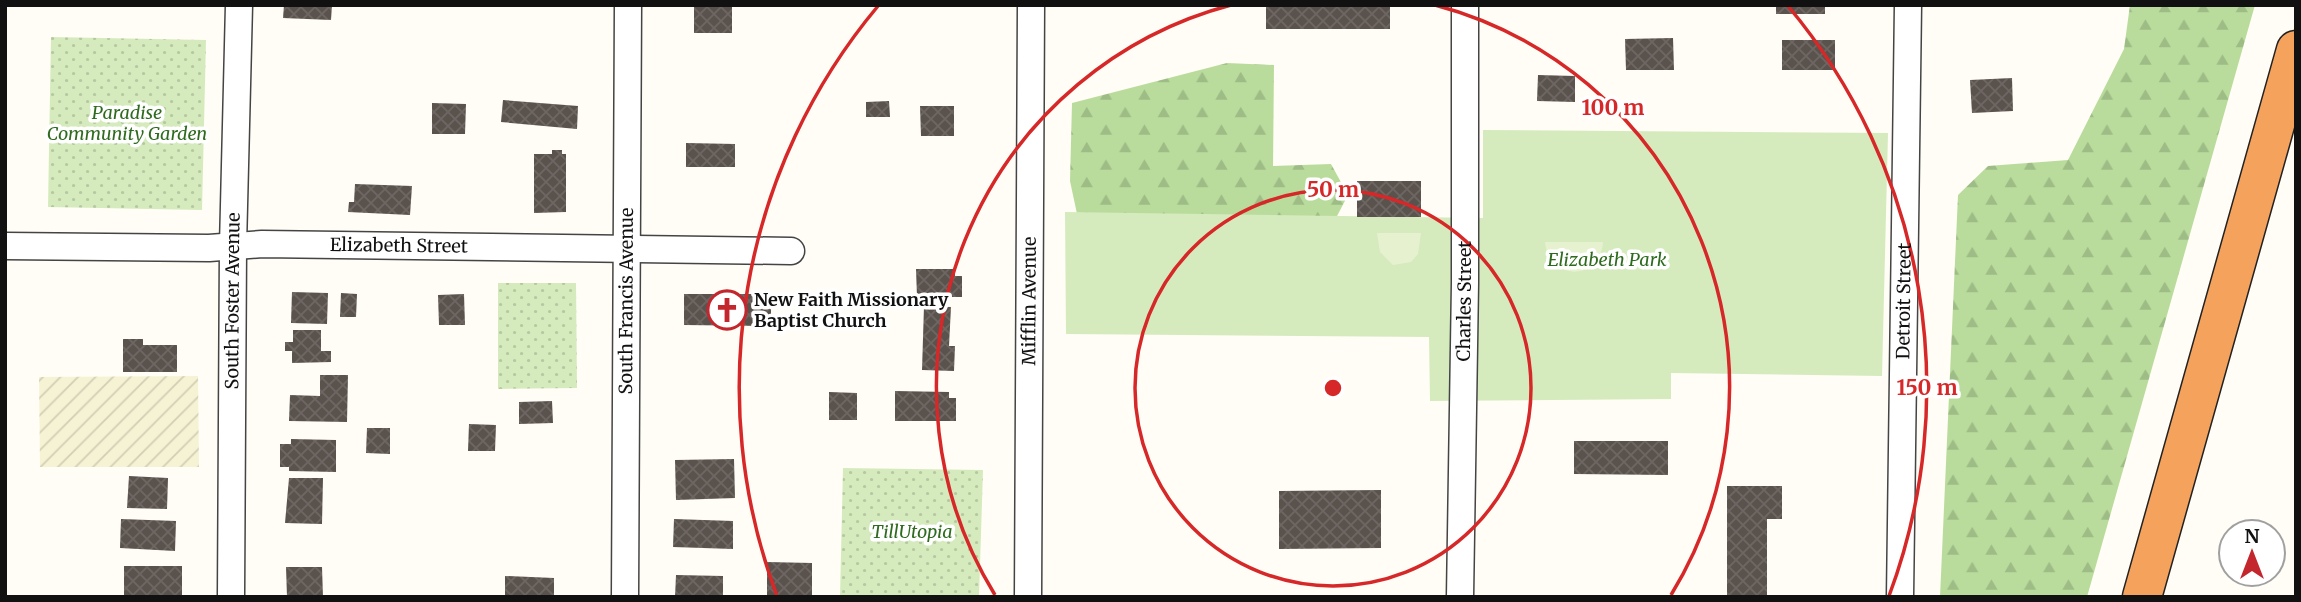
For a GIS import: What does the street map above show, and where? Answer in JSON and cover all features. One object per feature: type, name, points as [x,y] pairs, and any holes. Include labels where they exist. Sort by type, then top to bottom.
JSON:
[{"type":"highway","points":[[2142,597],[2296,50]]},
{"type":"street","name":"South Foster Avenue","points":[[231,597],[233,246],[239,5]]},
{"type":"street","name":"South Francis Avenue","points":[[625,597],[628,5]]},
{"type":"street","name":"Mifflin Avenue","points":[[1028,597],[1031,5]]},
{"type":"street","name":"Charles Street","points":[[1460,597],[1465,283],[1465,5]]},
{"type":"street","name":"Detroit Street","points":[[1900,597],[1908,5]]},
{"type":"street","name":"Elizabeth Street","points":[[5,246],[262,244],[791,251]]},
{"type":"shaded area","points":[[198,376],[199,467],[40,467],[39,377]]},
{"type":"green space","points":[[2130,5],[2255,5],[2087,597],[1940,597],[1958,195],[1988,166],[2068,160],[2124,49]]},
{"type":"green space","name":"Paradise Community Garden","points":[[51,37],[206,40],[202,210],[48,207]]},
{"type":"green space","points":[[1227,63],[1274,65],[1273,166],[1331,164],[1348,195],[1325,239],[1089,270],[1070,181],[1072,103]]},
{"type":"green space","name":"Elizabeth Park","points":[[1483,130],[1888,133],[1882,376],[1671,373],[1671,399],[1430,401],[1429,337],[1066,334],[1065,212],[1483,218]]},
{"type":"green space","points":[[1377,233],[1421,233],[1418,254],[1411,262],[1393,265],[1380,252]]},
{"type":"green space","points":[[1545,242],[1603,242],[1600,255],[1593,264],[1574,272],[1555,264]]},
{"type":"green space","points":[[498,283],[576,283],[577,388],[498,389]]},
{"type":"green space","name":"TillUtopia","points":[[843,468],[983,470],[979,597],[840,597]]},
{"type":"building","points":[[284,5],[332,5],[331,20],[283,18]]},
{"type":"building","points":[[694,5],[732,5],[732,33],[694,33]]},
{"type":"building","points":[[1266,5],[1390,5],[1390,29],[1266,29]]},
{"type":"building","points":[[1776,5],[1825,5],[1825,14],[1776,14]]},
{"type":"building","points":[[1673,38],[1674,70],[1626,70],[1625,39]]},
{"type":"building","points":[[1782,40],[1835,40],[1835,70],[1782,70]]},
{"type":"building","points":[[1538,75],[1575,76],[1575,102],[1537,101]]},
{"type":"building","points":[[2012,78],[2013,111],[1972,113],[1970,80]]},
{"type":"building","points":[[503,100],[578,106],[577,129],[501,122]]},
{"type":"building","points":[[889,101],[890,117],[866,117],[866,102]]},
{"type":"building","points":[[432,103],[466,104],[465,134],[432,134]]},
{"type":"building","points":[[920,106],[954,106],[954,136],[921,136]]},
{"type":"building","points":[[686,143],[735,144],[735,167],[686,167]]},
{"type":"building","points":[[552,150],[562,150],[562,154],[566,154],[566,212],[534,213],[534,154],[552,154]]},
{"type":"building","points":[[1357,181],[1421,181],[1421,217],[1357,217]]},
{"type":"building","points":[[355,184],[412,186],[410,215],[348,212],[349,202],[354,202]]},
{"type":"building","points":[[916,269],[955,269],[955,276],[962,276],[962,297],[917,297]]},
{"type":"building","points":[[292,292],[328,293],[327,324],[291,323]]},
{"type":"building","points":[[341,293],[357,294],[356,317],[340,317]]},
{"type":"building","points":[[464,294],[465,325],[439,325],[438,295]]},
{"type":"building","name":"New Faith Missionary Baptist Church","points":[[684,294],[771,294],[771,326],[684,325]]},
{"type":"building","points":[[924,306],[951,307],[949,346],[955,346],[954,371],[922,370]]},
{"type":"building","points":[[293,330],[321,330],[321,351],[331,351],[331,362],[292,363],[292,351],[285,351],[285,342],[293,342]]},
{"type":"building","points":[[123,339],[143,339],[143,345],[177,345],[177,372],[123,372]]},
{"type":"building","points":[[320,375],[348,375],[347,422],[289,421],[290,395],[320,396]]},
{"type":"building","points":[[895,391],[949,392],[949,398],[956,398],[956,421],[895,421]]},
{"type":"building","points":[[829,392],[857,393],[857,420],[829,420]]},
{"type":"building","points":[[552,401],[553,423],[519,424],[519,402]]},
{"type":"building","points":[[469,424],[496,425],[495,451],[468,451]]},
{"type":"building","points":[[367,428],[390,428],[390,454],[366,453]]},
{"type":"building","points":[[291,439],[336,440],[336,472],[289,471],[289,467],[280,467],[280,444],[291,444]]},
{"type":"building","points":[[1574,441],[1668,441],[1668,475],[1574,474]]},
{"type":"building","points":[[734,459],[735,498],[676,500],[675,460]]},
{"type":"building","points":[[129,476],[168,478],[167,509],[127,508]]},
{"type":"building","points":[[289,478],[323,478],[322,524],[285,523]]},
{"type":"building","points":[[1727,486],[1782,486],[1782,519],[1767,519],[1767,597],[1727,597]]},
{"type":"building","points":[[1381,490],[1381,548],[1279,549],[1279,491]]},
{"type":"building","points":[[121,519],[176,521],[175,551],[120,548]]},
{"type":"building","points":[[674,519],[733,521],[733,549],[673,547]]},
{"type":"building","points":[[767,562],[812,563],[812,597],[767,597]]},
{"type":"building","points":[[124,566],[182,566],[182,597],[124,597]]},
{"type":"building","points":[[286,567],[322,567],[323,597],[287,597]]},
{"type":"building","points":[[676,575],[723,576],[723,597],[675,597]]},
{"type":"building","points":[[505,576],[554,578],[554,597],[505,597]]},
{"type":"place","name":"New Faith Missionary Baptist Church","points":[[727,310]]}]
